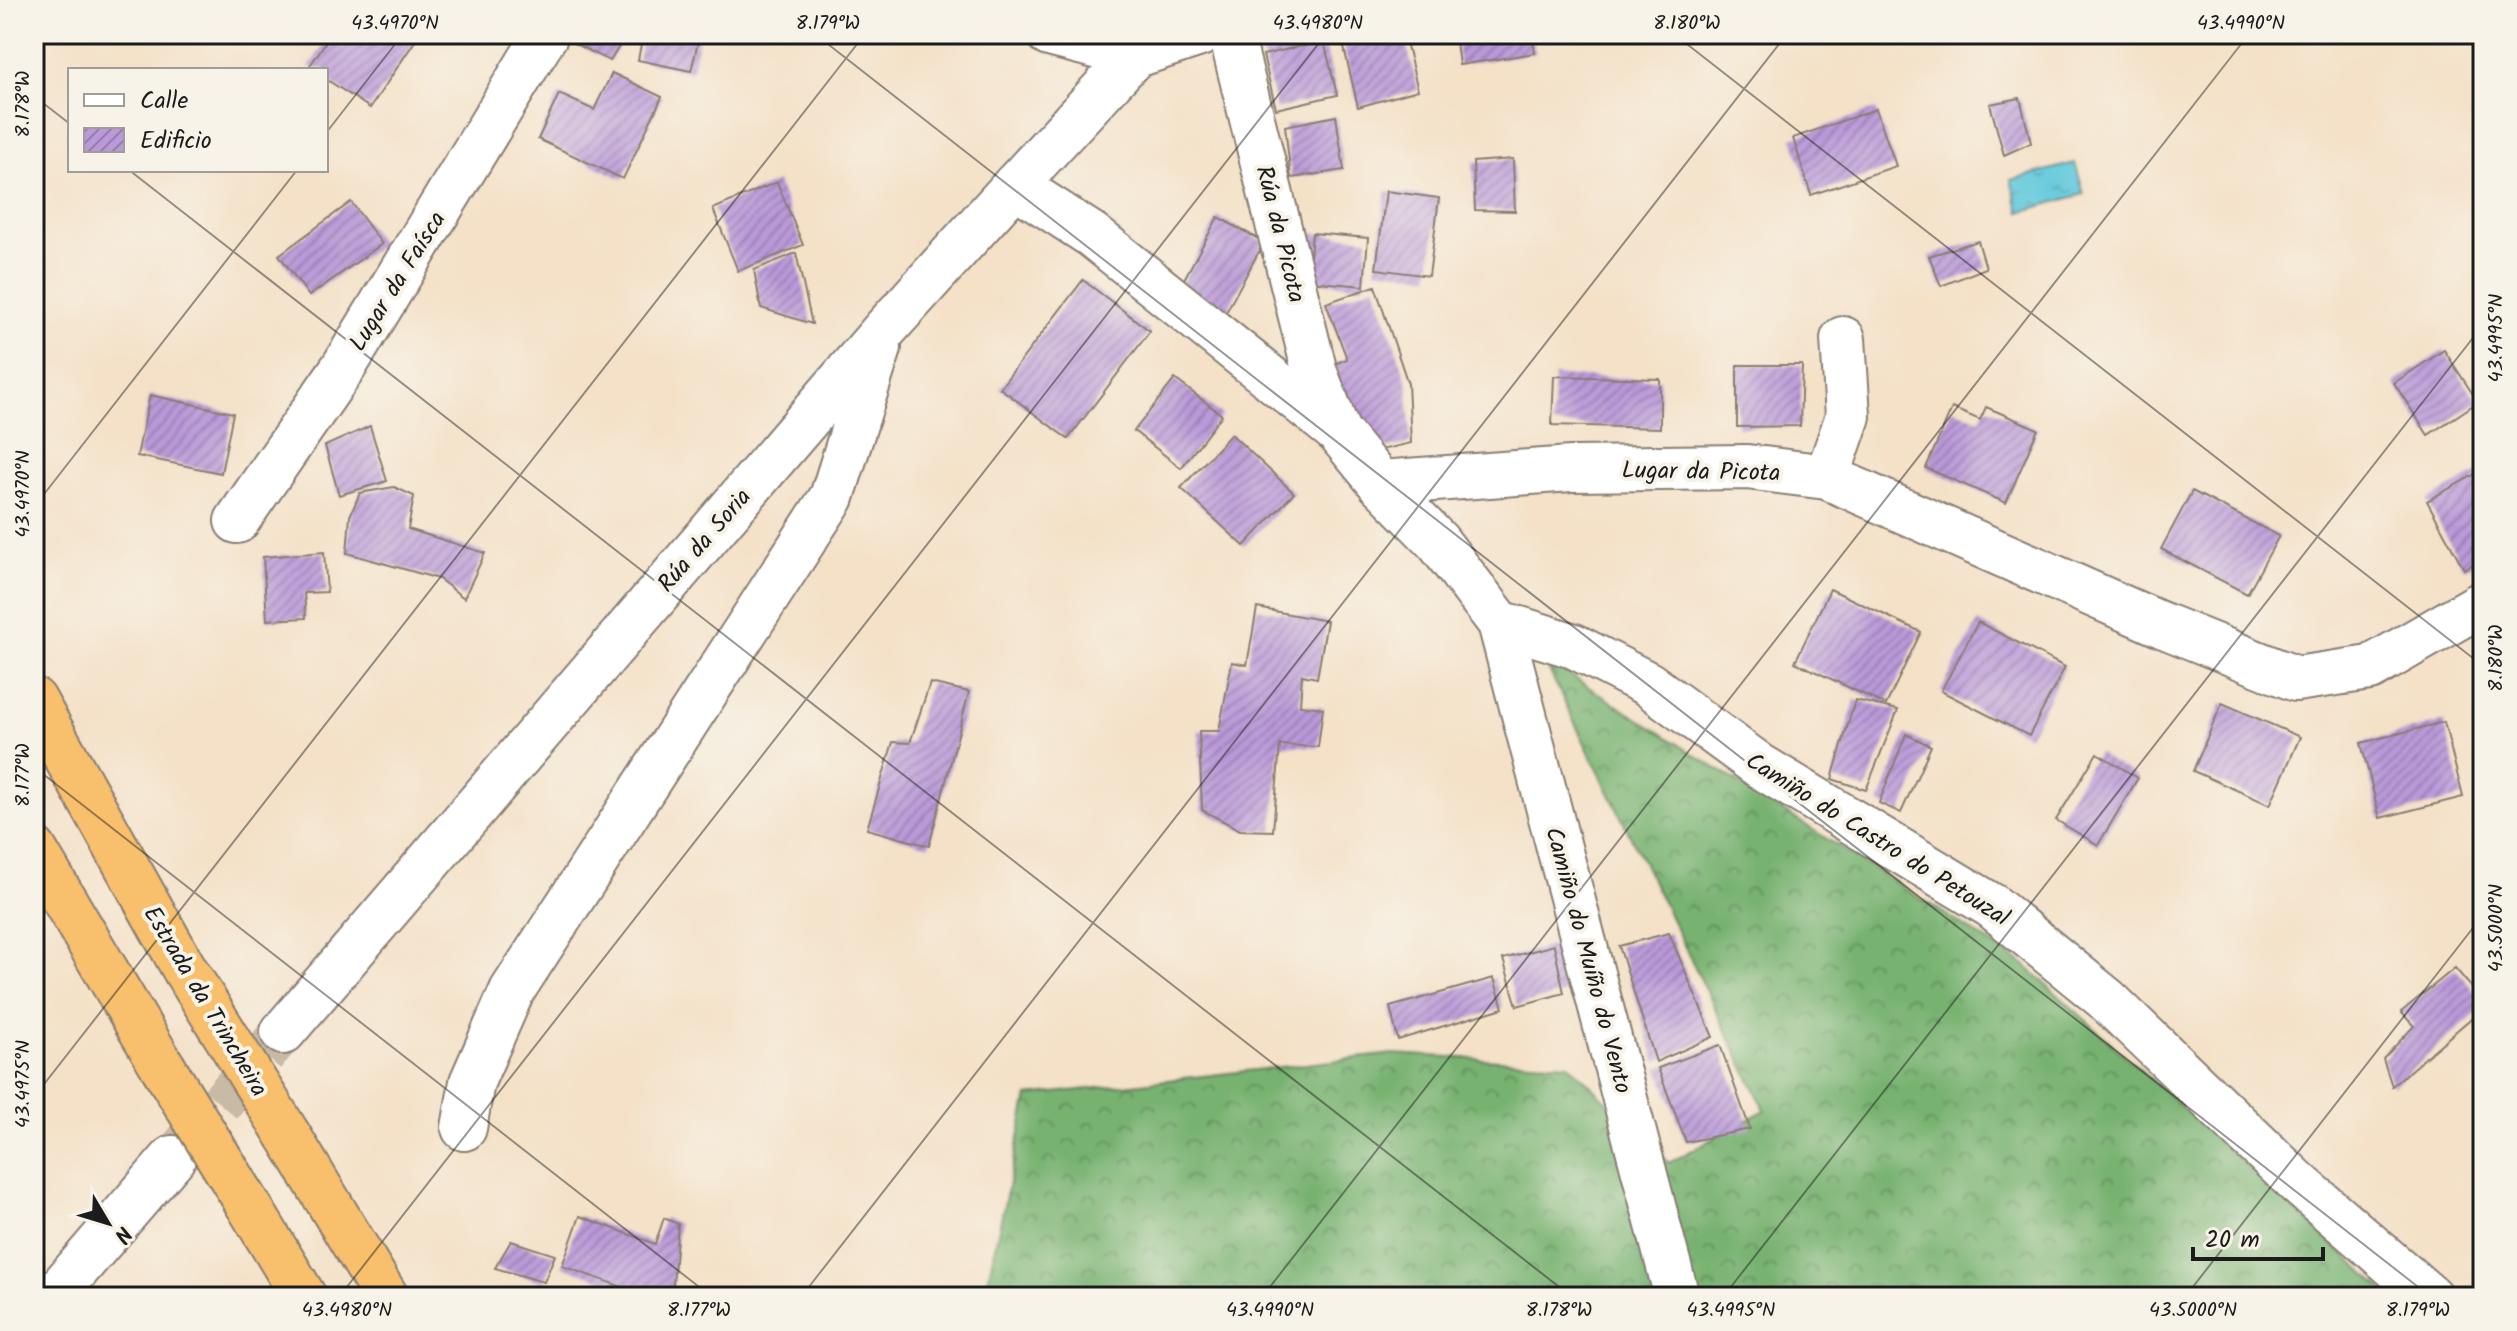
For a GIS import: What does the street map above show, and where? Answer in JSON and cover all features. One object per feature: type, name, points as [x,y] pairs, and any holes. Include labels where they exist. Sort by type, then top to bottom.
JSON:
[{"type":"highway","name":"Estrada da Trincheira","points":[[34,700],[185,970],[386,1297]]},
{"type":"highway","points":[[34,849],[304,1297]]},
{"type":"street","name":"Lugar da Faísca","points":[[237,521],[343,368],[546,34]]},
{"type":"street","points":[[1049,34],[1134,56],[1200,34]]},
{"type":"street","name":"Rúa da Picota","points":[[1231,34],[1315,373],[1338,432]]},
{"type":"street","name":"Rúa da Soria","points":[[283,1032],[884,330],[1134,56]]},
{"type":"street","points":[[1015,185],[1092,235],[1338,432],[1380,483],[1438,542],[1500,623]]},
{"type":"street","points":[[464,1128],[472,1082],[512,991],[832,497],[884,330]]},
{"type":"street","points":[[1827,477],[1848,416],[1843,339]]},
{"type":"street","name":"Lugar da Picota","points":[[1380,483],[1571,469],[1747,467],[1827,477],[2162,625],[2296,679],[2370,668],[2483,603]]},
{"type":"street","name":"Camiño do Muíño do Vento","points":[[1500,623],[1677,1297]]},
{"type":"street","name":"Camiño do Castro do Petouzal","points":[[1500,623],[1574,646],[1648,684],[1760,766],[1992,906],[2106,999],[2298,1183],[2430,1297]]},
{"type":"street","points":[[53,1297],[173,1158]]},
{"type":"green space","points":[[1543,658],[2025,965],[2391,1297],[984,1297],[1028,1096],[1393,1054],[1569,1064],[1669,1163],[1765,1110]]},
{"type":"water","points":[[2075,163],[2084,194],[2020,212],[2011,180]]},
{"type":"building","points":[[331,34],[405,34],[415,41],[370,108],[328,80],[328,68],[309,67]]},
{"type":"building","points":[[582,34],[627,34],[610,61],[575,44]]},
{"type":"building","points":[[643,34],[700,34],[691,71],[638,60]]},
{"type":"building","points":[[1364,34],[1404,34],[1418,90],[1358,107],[1342,39]]},
{"type":"building","points":[[1455,34],[1532,34],[1535,53],[1459,65]]},
{"type":"building","points":[[1324,41],[1337,95],[1276,109],[1263,55]]},
{"type":"building","points":[[612,73],[662,97],[623,179],[538,139],[559,94],[594,110]]},
{"type":"building","points":[[2020,98],[2031,143],[2004,155],[1990,104]]},
{"type":"building","points":[[1876,109],[1896,166],[1811,195],[1793,138]]},
{"type":"building","points":[[1336,116],[1344,170],[1291,178],[1285,126]]},
{"type":"building","points":[[1513,159],[1515,211],[1475,210],[1473,162]]},
{"type":"building","points":[[777,182],[803,245],[738,271],[713,209]]},
{"type":"building","points":[[1386,191],[1439,198],[1429,276],[1376,269]]},
{"type":"building","points":[[351,202],[382,244],[309,296],[279,255]]},
{"type":"building","points":[[1218,217],[1264,242],[1224,316],[1178,290]]},
{"type":"building","points":[[1312,233],[1368,238],[1364,286],[1308,281]]},
{"type":"building","points":[[1978,241],[1986,268],[1941,286],[1929,256]]},
{"type":"building","points":[[796,253],[812,324],[761,308],[754,270]]},
{"type":"building","points":[[1083,280],[1150,331],[1068,439],[1000,388]]},
{"type":"building","points":[[1375,286],[1408,384],[1411,443],[1381,450],[1357,422],[1326,367],[1347,359],[1326,303]]},
{"type":"building","points":[[2444,350],[2478,402],[2428,435],[2394,383]]},
{"type":"building","points":[[1737,365],[1802,365],[1800,426],[1737,427]]},
{"type":"building","points":[[1554,376],[1660,379],[1660,428],[1552,425]]},
{"type":"building","points":[[1175,379],[1222,415],[1181,468],[1134,431]]},
{"type":"building","points":[[150,395],[233,413],[221,473],[137,456]]},
{"type":"building","points":[[1986,407],[2038,429],[2006,503],[1926,468],[1952,408],[1980,420]]},
{"type":"building","points":[[370,426],[387,481],[339,495],[325,446]]},
{"type":"building","points":[[1231,434],[1294,493],[1244,546],[1181,488]]},
{"type":"building","points":[[2483,470],[2483,558],[2464,569],[2427,501]]},
{"type":"building","points":[[394,487],[414,496],[408,529],[485,553],[464,598],[439,579],[347,553],[350,516],[360,493]]},
{"type":"building","points":[[2192,491],[2279,536],[2247,594],[2161,549]]},
{"type":"building","points":[[324,552],[327,592],[304,593],[306,618],[267,620],[263,557]]},
{"type":"building","points":[[1830,589],[1921,632],[1886,705],[1795,662]]},
{"type":"building","points":[[1257,608],[1327,621],[1317,678],[1302,675],[1300,705],[1323,708],[1318,747],[1280,745],[1273,831],[1240,830],[1202,810],[1199,731],[1219,731],[1232,662],[1247,665]]},
{"type":"building","points":[[1978,622],[2065,667],[2029,736],[1941,691]]},
{"type":"building","points":[[930,683],[969,692],[929,846],[867,829],[893,742],[910,743]]},
{"type":"building","points":[[1855,700],[1898,710],[1866,790],[1832,779]]},
{"type":"building","points":[[2222,703],[2300,737],[2270,805],[2193,771]]},
{"type":"building","points":[[2444,722],[2463,797],[2380,818],[2361,743]]},
{"type":"building","points":[[1906,734],[1931,746],[1901,813],[1879,803]]},
{"type":"building","points":[[2097,753],[2138,778],[2098,845],[2056,820]]},
{"type":"building","points":[[1669,933],[1713,1037],[1656,1062],[1619,946]]},
{"type":"building","points":[[1554,945],[1564,993],[1517,1006],[1503,959]]},
{"type":"building","points":[[2455,968],[2483,1001],[2483,1008],[2392,1086],[2383,1059],[2414,1026],[2401,1012]]},
{"type":"building","points":[[1494,978],[1503,1008],[1398,1040],[1390,1007]]},
{"type":"building","points":[[1720,1045],[1750,1129],[1686,1142],[1658,1068]]},
{"type":"building","points":[[580,1216],[655,1244],[664,1218],[678,1224],[672,1297],[635,1297],[637,1292],[562,1266]]},
{"type":"building","points":[[511,1241],[555,1255],[544,1282],[495,1268]]},
{"type":"tunnel","points":[[177,1154],[283,1032]]}]
